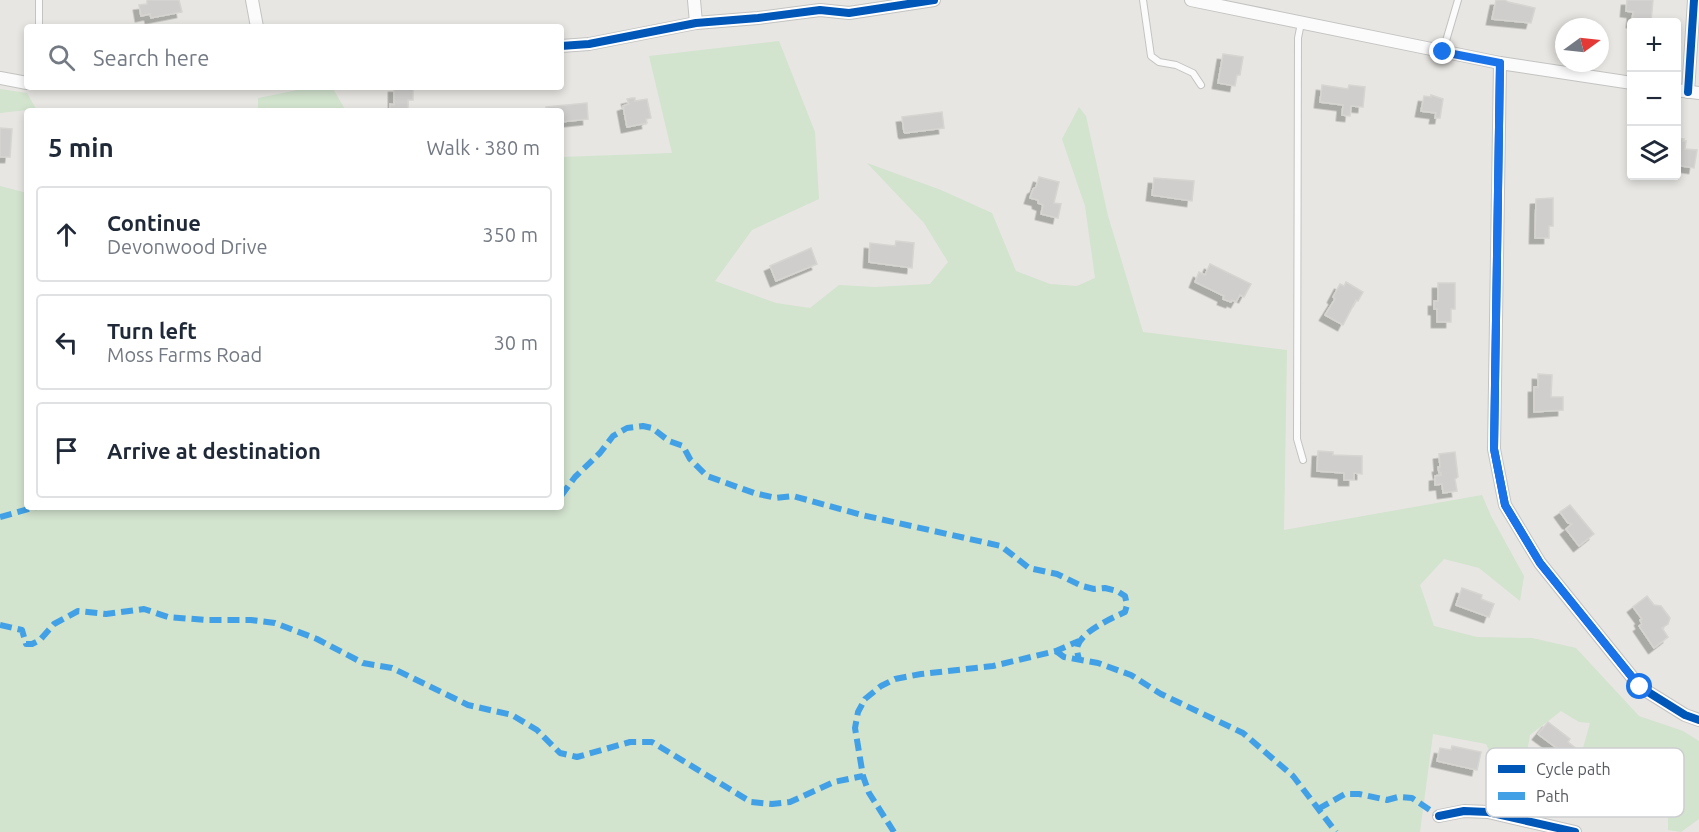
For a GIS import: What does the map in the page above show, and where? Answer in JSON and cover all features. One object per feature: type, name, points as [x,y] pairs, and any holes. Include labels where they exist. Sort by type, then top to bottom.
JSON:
[{"type":"street","points":[[252,0],[256,24]]},
{"type":"street","points":[[694,0],[696,23]]},
{"type":"street","points":[[564,46],[589,44],[696,23],[820,10],[849,13],[934,0]]},
{"type":"street","points":[[1191,0],[1500,63],[1627,82]]},
{"type":"street","points":[[1688,92],[1694,0]]},
{"type":"street","points":[[1500,63],[1494,449],[1505,505],[1540,563],[1640,687],[1685,715],[1699,720]]},
{"type":"street","points":[[0,78],[24,82]]},
{"type":"street","points":[[1439,816],[1464,811],[1486,812]]},
{"type":"street","points":[[1510,817],[1575,832]]},
{"type":"lane","points":[[39,0],[39,24]]},
{"type":"lane","points":[[1143,0],[1151,56],[1159,62],[1194,73],[1201,85]]},
{"type":"lane","points":[[1443,52],[1458,0]]},
{"type":"lane","points":[[1301,22],[1298,38],[1297,439],[1302,460]]},
{"type":"green space","points":[[779,41],[815,132],[819,199],[752,230],[715,281],[776,303],[810,308],[839,285],[875,287],[930,284],[948,262],[924,223],[867,163],[941,190],[992,213],[1016,271],[1050,284],[1077,286],[1095,278],[1085,206],[1062,139],[1079,107],[1086,116],[1108,216],[1143,332],[1287,350],[1284,530],[1482,495],[1524,576],[1520,601],[1479,568],[1444,559],[1420,585],[1434,626],[1477,637],[1532,638],[1576,648],[1639,716],[1683,731],[1699,741],[1699,819],[1681,832],[1668,830],[1668,817],[1684,817],[1684,748],[1583,748],[1590,723],[1579,722],[1561,711],[1530,735],[1528,748],[1488,748],[1486,744],[1433,734],[1420,832],[0,832],[0,186],[24,192],[24,510],[564,510],[564,157],[672,153],[649,56]]},
{"type":"green space","points":[[0,89],[27,93],[35,108],[24,108],[24,110],[0,113]]},
{"type":"green space","points":[[297,90],[334,90],[344,108],[258,108],[258,98]]},
{"type":"building","points":[[147,0],[179,0],[182,12],[151,18],[150,14],[141,16],[139,5],[147,4]]},
{"type":"building","points":[[1496,0],[1505,0],[1535,8],[1531,23],[1492,19]]},
{"type":"building","points":[[1627,0],[1653,0],[1651,18],[1632,18],[1633,12],[1626,11]]},
{"type":"building","points":[[1223,54],[1243,57],[1240,75],[1237,75],[1235,86],[1218,83]]},
{"type":"building","points":[[1322,85],[1348,89],[1349,85],[1365,87],[1363,107],[1351,106],[1350,116],[1342,115],[1343,105],[1320,102]]},
{"type":"building","points":[[394,90],[413,90],[413,100],[408,100],[408,108],[390,108],[390,104],[394,105]]},
{"type":"building","points":[[1431,95],[1443,99],[1440,118],[1435,118],[1436,113],[1421,111],[1424,96],[1431,97]]},
{"type":"building","points":[[635,98],[635,101],[647,99],[651,118],[646,119],[647,123],[627,127],[623,106],[629,104],[627,99]]},
{"type":"building","points":[[587,103],[588,119],[564,122],[564,108],[546,107]]},
{"type":"building","points":[[942,112],[944,128],[904,132],[902,117]]},
{"type":"building","points":[[0,128],[12,129],[10,157],[0,157]]},
{"type":"building","points":[[1681,139],[1686,141],[1685,149],[1697,150],[1694,168],[1681,166]]},
{"type":"building","points":[[1039,177],[1059,182],[1054,203],[1061,204],[1058,218],[1041,214],[1043,205],[1038,203],[1038,200],[1030,198]]},
{"type":"building","points":[[1154,178],[1194,181],[1192,201],[1152,195]]},
{"type":"building","points":[[1553,198],[1553,226],[1549,226],[1549,238],[1535,238],[1536,199]]},
{"type":"building","points":[[896,241],[914,243],[912,268],[869,262],[870,243],[895,246]]},
{"type":"building","points":[[811,248],[817,264],[776,281],[770,266]]},
{"type":"building","points":[[1210,264],[1251,284],[1244,297],[1240,295],[1236,302],[1232,300],[1231,302],[1223,299],[1224,296],[1195,282],[1199,272],[1205,275]]},
{"type":"building","points":[[1346,282],[1363,292],[1358,301],[1356,300],[1343,325],[1325,315],[1335,299],[1333,297],[1340,284],[1344,286]]},
{"type":"building","points":[[1438,283],[1455,283],[1455,309],[1451,309],[1451,322],[1437,322],[1437,309],[1434,309],[1434,301],[1438,301]]},
{"type":"building","points":[[1538,374],[1552,375],[1551,397],[1563,397],[1563,410],[1534,412],[1534,387],[1538,387]]},
{"type":"building","points":[[1318,451],[1333,452],[1333,455],[1362,456],[1362,474],[1354,473],[1354,480],[1344,480],[1344,473],[1317,471]]},
{"type":"building","points":[[1455,452],[1457,491],[1443,493],[1442,484],[1435,485],[1435,476],[1441,475],[1438,467],[1440,467],[1439,454]]},
{"type":"building","points":[[1570,505],[1594,534],[1579,546],[1566,529],[1572,524],[1568,523],[1560,512]]},
{"type":"building","points":[[1462,588],[1482,595],[1481,599],[1494,604],[1489,617],[1456,605]]},
{"type":"building","points":[[1647,596],[1654,605],[1661,606],[1670,618],[1668,624],[1662,628],[1668,637],[1654,648],[1639,626],[1642,624],[1640,620],[1642,619],[1633,607]]},
{"type":"building","points":[[1548,722],[1570,739],[1568,742],[1576,748],[1557,748],[1538,734]]},
{"type":"building","points":[[1452,746],[1481,752],[1477,770],[1437,761],[1440,748],[1451,750]]},
{"type":"marked path","points":[[564,492],[613,436],[627,428],[643,426],[652,428],[669,441],[683,446],[690,459],[707,476],[754,493],[776,498],[793,496],[862,515],[1001,546],[1029,568],[1057,574],[1082,586],[1117,591],[1125,596],[1127,605],[1125,612],[1098,626],[1081,640],[1077,649],[1079,660]]},
{"type":"marked path","points":[[0,517],[25,510]]},
{"type":"marked path","points":[[0,625],[22,630],[26,644],[32,644],[40,640],[54,624],[78,611],[106,614],[144,609],[168,617],[275,623],[317,639],[363,663],[392,668],[468,705],[512,715],[537,730],[560,753],[577,757],[630,742],[652,742],[751,802],[772,804],[790,802],[834,782],[863,776]]},
{"type":"marked path","points":[[894,832],[869,793],[863,776],[855,728],[858,712],[865,699],[881,686],[895,679],[993,666],[1056,651],[1079,641]]},
{"type":"marked path","points":[[1056,651],[1064,657],[1098,663],[1131,675],[1161,694],[1243,733],[1293,776],[1336,832]]},
{"type":"marked path","points":[[1318,809],[1345,794],[1359,794],[1387,800],[1398,797],[1412,798],[1439,816]]},
{"type":"cycle path","points":[[564,46],[589,44],[696,23],[820,10],[849,13],[934,0]]},
{"type":"cycle path","points":[[1688,92],[1694,0]]},
{"type":"cycle path","points":[[1500,63],[1494,449],[1505,505],[1540,563],[1640,687],[1685,715],[1699,720]]},
{"type":"cycle path","points":[[1439,816],[1464,811],[1486,812]]},
{"type":"cycle path","points":[[1510,817],[1575,832]]},
{"type":"route","points":[[1443,52],[1500,63],[1494,449],[1505,505],[1540,563],[1640,687]]}]
